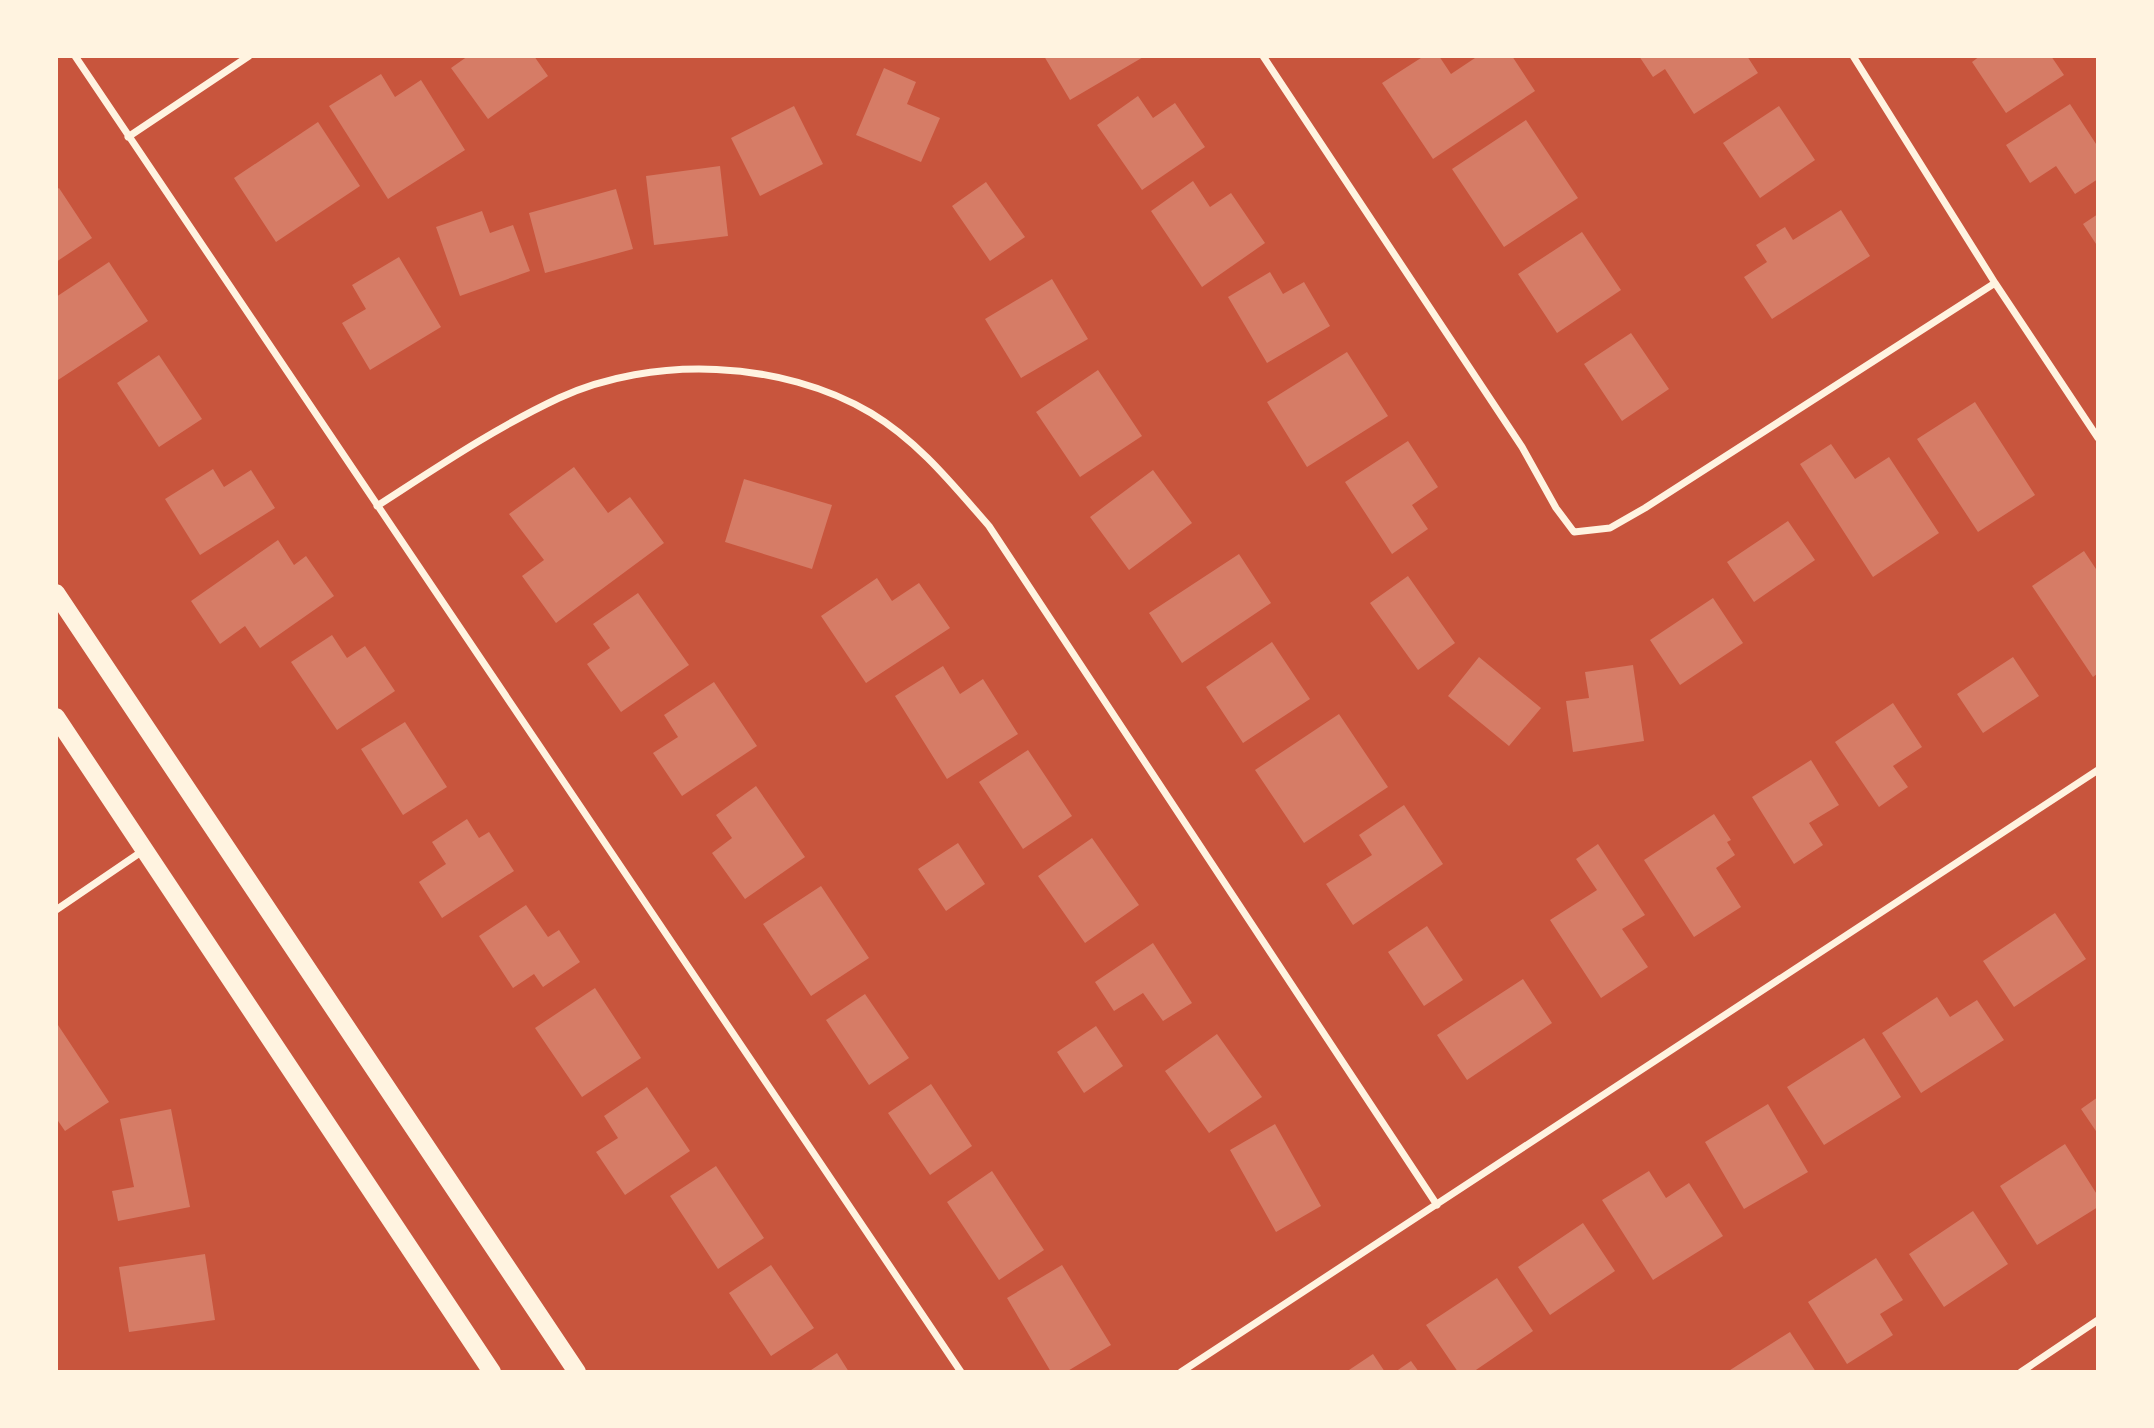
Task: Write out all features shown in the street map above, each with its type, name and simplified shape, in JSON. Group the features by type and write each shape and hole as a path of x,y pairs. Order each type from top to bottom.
{"main road":[{"path":"56,593 577,1372"},
{"path":"56,717 492,1372"}],"street":[{"path":"75,56 961,1372"},
{"path":"128,137 249,56"},
{"path":"1262,56 1522,447 1556,508 1574,532 1610,528 1622,522 1995,283"},
{"path":"1853,56 1995,283 2098,438"},
{"path":"377,506 454,456 561,397 592,386 659,371 741,370 790,381 835,396 871,413 911,442 942,472 989,526 1437,1205"},
{"path":"1181,1372 2098,770"},
{"path":"56,910 144,850"},
{"path":"2021,1372 2098,1320"}],"building":[{"path":"468,56 534,56 548,76 488,119 451,68"},
{"path":"1044,56 1145,56 1070,100"},
{"path":"1424,56 1439,56 1451,74 1478,56 1512,56 1535,91 1433,159 1382,83"},
{"path":"1639,56 1747,56 1758,73 1694,114 1665,69 1653,77"},
{"path":"1980,56 2051,56 2064,75 2006,113 1972,62"},
{"path":"884,68 916,82 907,104 940,118 921,162 856,135"},
{"path":"381,74 395,97 421,80 465,150 388,199 329,106"},
{"path":"1138,96 1153,118 1175,103 1205,147 1142,190 1097,125"},
{"path":"2070,104 2098,147 2098,179 2075,194 2056,166 2030,183 2006,145"},
{"path":"794,106 823,164 760,196 731,138"},
{"path":"1779,106 1815,160 1760,198 1723,143"},
{"path":"1526,120 1578,198 1504,247 1452,169"},
{"path":"318,122 360,186 276,242 234,178"},
{"path":"720,166 728,236 654,245 646,176"},
{"path":"1193,181 1210,207 1231,193 1265,243 1202,287 1151,211"},
{"path":"986,182 1025,237 990,261 952,206"},
{"path":"59,188 92,238 56,262 56,190"},
{"path":"616,189 633,249 545,273 529,213"},
{"path":"1841,210 1870,256 1772,319 1744,277 1767,262 1756,245 1785,227 1793,240"},
{"path":"482,211 490,233 513,225 530,271 460,296 436,227"},
{"path":"2098,214 2098,247 2083,224"},
{"path":"1582,232 1621,290 1557,333 1518,274"},
{"path":"399,257 441,327 370,370 342,323 366,309 352,285"},
{"path":"109,262 148,321 58,380 56,297"},
{"path":"1270,272 1283,294 1304,282 1330,326 1267,363 1228,297"},
{"path":"1052,279 1088,339 1021,378 985,319"},
{"path":"1631,333 1669,389 1622,421 1584,364"},
{"path":"1347,352 1388,416 1307,467 1267,402"},
{"path":"159,355 202,419 159,447 117,383"},
{"path":"1098,370 1142,436 1080,477 1036,412"},
{"path":"1975,402 2035,495 1978,532 1917,439"},
{"path":"1408,441 1438,487 1412,505 1428,529 1392,554 1345,482"},
{"path":"1831,444 1855,479 1889,457 1939,533 1873,577 1800,464"},
{"path":"574,467 608,513 630,497 664,543 556,623 522,576 544,560 509,514"},
{"path":"213,469 224,487 251,470 275,508 200,555 165,499"},
{"path":"1153,470 1192,523 1129,570 1090,517"},
{"path":"744,479 832,505 812,569 725,542"},
{"path":"1788,521 1815,560 1754,602 1727,562"},
{"path":"278,540 294,565 306,556 334,596 260,648 245,626 220,644 191,601"},
{"path":"2084,551 2098,572 2098,673 2093,677 2032,586"},
{"path":"1239,554 1271,603 1182,663 1149,613"},
{"path":"1408,576 1455,643 1418,670 1370,603"},
{"path":"877,578 892,601 919,583 950,628 866,683 821,616"},
{"path":"638,593 689,665 621,712 587,664 610,648 593,624"},
{"path":"1713,598 1743,643 1680,685 1650,640"},
{"path":"332,635 347,658 365,646 395,691 337,730 291,662"},
{"path":"1272,642 1310,699 1243,743 1206,687"},
{"path":"1479,657 1541,708 1509,746 1448,696"},
{"path":"2013,657 2039,696 1983,733 1957,694"},
{"path":"1633,665 1644,741 1573,752 1566,701 1589,698 1585,672"},
{"path":"943,666 960,694 983,679 1018,734 947,779 895,696"},
{"path":"714,682 757,746 682,796 653,753 678,737 664,715"},
{"path":"1893,703 1922,747 1893,766 1908,787 1879,807 1835,742"},
{"path":"1339,714 1388,787 1304,843 1255,770"},
{"path":"405,722 447,787 403,815 361,749"},
{"path":"1028,750 1072,816 1023,849 979,782"},
{"path":"1811,760 1839,805 1809,823 1823,845 1794,864 1752,797"},
{"path":"756,786 805,857 745,899 712,853 732,838 716,815"},
{"path":"1404,805 1443,864 1353,925 1326,884 1372,855 1359,835"},
{"path":"1714,814 1731,840 1727,842 1735,855 1716,868 1741,907 1694,937 1644,860"},
{"path":"467,819 479,838 489,832 514,871 442,918 419,882 446,864 432,842"},
{"path":"1092,838 1139,905 1085,943 1038,876"},
{"path":"958,843 985,884 946,911 918,869"},
{"path":"1598,844 1645,915 1622,929 1648,967 1601,998 1550,920 1597,890 1576,859"},
{"path":"821,886 869,958 811,996 763,924"},
{"path":"526,905 548,937 559,930 580,962 543,987 534,974 513,988 479,936"},
{"path":"2055,913 2086,959 2014,1007 1983,961"},
{"path":"1427,926 1463,980 1424,1006 1388,952"},
{"path":"1153,943 1192,1003 1163,1021 1143,993 1114,1011 1095,982"},
{"path":"1523,979 1552,1023 1467,1080 1437,1035"},
{"path":"595,988 641,1058 582,1097 535,1028"},
{"path":"865,994 909,1058 869,1085 826,1020"},
{"path":"1937,997 1950,1017 1977,1000 2004,1040 1921,1093 1882,1033"},
{"path":"56,1022 109,1102 65,1131 56,1118"},
{"path":"1096,1026 1123,1066 1084,1093 1057,1052"},
{"path":"1217,1034 1262,1097 1209,1133 1165,1071"},
{"path":"1864,1038 1901,1097 1824,1145 1787,1087"},
{"path":"931,1084 972,1146 930,1175 888,1113"},
{"path":"647,1087 690,1151 625,1195 596,1152 618,1138 604,1116"},
{"path":"2098,1097 2098,1134 2081,1109"},
{"path":"1768,1104 1808,1172 1744,1209 1705,1142"},
{"path":"171,1109 190,1207 118,1221 112,1191 134,1187 120,1119"},
{"path":"1275,1124 1321,1206 1276,1232 1230,1150"},
{"path":"2065,1144 2098,1196 2098,1207 2037,1245 2000,1186"},
{"path":"716,1166 764,1238 718,1269 670,1196"},
{"path":"992,1171 1044,1250 999,1280 947,1202"},
{"path":"1649,1171 1666,1198 1689,1183 1723,1236 1653,1280 1602,1200"},
{"path":"1973,1211 2008,1264 1944,1307 1909,1254"},
{"path":"1583,1223 1615,1271 1550,1315 1518,1267"},
{"path":"205,1254 215,1320 129,1332 119,1267"},
{"path":"1876,1258 1903,1300 1880,1314 1893,1335 1847,1364 1808,1302"},
{"path":"771,1265 814,1328 771,1356 729,1293"},
{"path":"1062,1265 1111,1345 1066,1372 1051,1372 1007,1298"},
{"path":"1497,1278 1533,1331 1473,1372 1458,1372 1426,1325"},
{"path":"1790,1332 1816,1372 1727,1372"},
{"path":"837,1353 849,1372 808,1372"},
{"path":"1373,1354 1385,1372 1346,1372"},
{"path":"1411,1361 1419,1372 1395,1372"}]}
